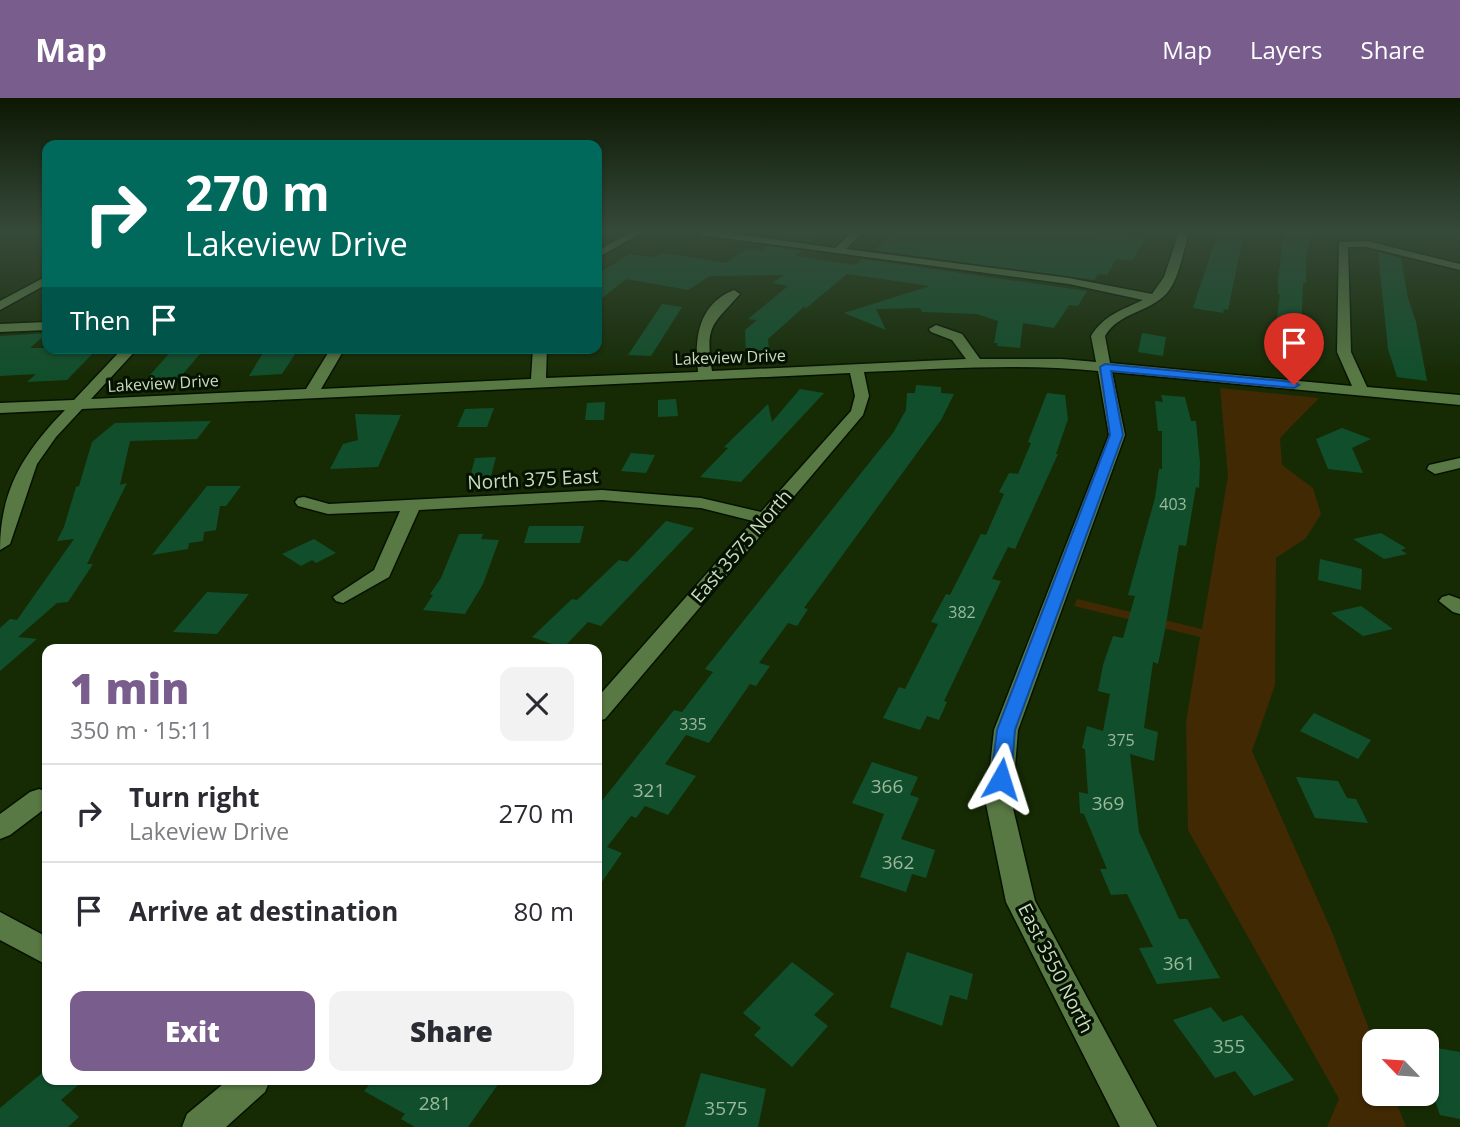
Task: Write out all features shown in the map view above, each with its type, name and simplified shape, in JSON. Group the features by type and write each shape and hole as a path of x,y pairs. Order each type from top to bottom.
{"street":[{"path":"1061,280 1153,298 1164,289 1167,280"},
{"path":"1343,280 1345,352 1362,391"},
{"path":"0,306 42,282"},
{"path":"706,376 701,338 710,314 734,294"},
{"name":"East 3550 North","path":"1139,1127 1021,902 999,804 1006,730 1116,435 1099,345 1101,328 1116,315 1153,298"},
{"path":"0,328 42,326"},
{"path":"936,329 957,337 976,363"},
{"path":"0,544 4,523 29,464 50,434 125,354"},
{"path":"311,394 334,354"},
{"path":"538,384 540,354"},
{"name":"Lakeview Drive","path":"0,408 976,363 1062,363 1460,400"},
{"name":"East 3575 North","path":"602,707 858,412 862,396 856,370"},
{"path":"1435,469 1460,463"},
{"name":"North 375 East","path":"304,502 328,509 411,507 601,495 701,503 764,518"},
{"path":"343,597 382,573 411,507"},
{"path":"0,828 39,799"},
{"path":"0,925 42,949"},
{"path":"200,1127 247,1085"}],"shaded area":[{"path":"1220,388 1319,398 1280,438 1282,465 1313,488 1321,514 1306,538 1276,558 1275,685 1252,751 1332,932 1369,1029 1362,1029 1362,1106 1398,1106 1406,1127 1327,1127 1339,1099 1188,830 1186,722 1200,637 1074,606 1077,599 1202,629 1228,476"}],"building":[{"path":"602,280 625,280 602,298"},
{"path":"632,280 704,280 688,290"},
{"path":"776,280 840,280 768,339 769,349 761,356 746,356 745,330 757,320 748,319 788,286 772,283"},
{"path":"889,280 1010,280 1087,291 1078,306 1069,305 1054,328 1023,323 1020,348 997,346 998,343 994,343 998,321 977,314 922,312 920,308 876,309 886,330 844,313 930,286"},
{"path":"1202,280 1234,280 1228,310 1224,309 1223,313 1193,308"},
{"path":"1278,280 1306,280 1306,283 1303,283 1300,361 1295,360 1298,370 1274,367"},
{"path":"1381,280 1405,280 1427,381 1397,377 1388,349"},
{"path":"662,304 682,307 651,356 628,355"},
{"path":"42,333 42,337 30,348 42,348 42,354 92,354 67,380 27,382 36,374 0,376 0,336"},
{"path":"1142,333 1166,337 1163,356 1138,352"},
{"path":"169,354 200,354 177,381 143,383"},
{"path":"262,354 295,354 282,374 249,376"},
{"path":"916,385 941,387 941,393 954,394 941,420 804,608 808,609 797,626 788,623 759,663 770,666 756,686 750,684 709,743 686,735 665,764 696,776 668,815 645,806 636,818 631,816 607,847 622,853 602,882 602,801 674,710 682,712 713,672 705,669 893,433 906,410 907,393 915,393"},
{"path":"800,389 824,393 741,482 700,477 728,448 724,447 768,404 772,422"},
{"path":"1047,393 1065,395 1068,419 1058,454 1015,549 1008,547 992,579 1001,581 944,701 947,702 939,720 927,716 920,730 883,718 899,687 905,689 938,624 931,622 946,594 950,595 981,534 986,535 1004,494 999,492 1009,473 1018,474"},
{"path":"1161,395 1185,397 1191,421 1196,421 1200,463 1199,488 1196,487 1186,546 1179,545 1158,664 1153,662 1144,728 1158,732 1154,761 1130,754 1139,832 1179,919 1187,919 1220,978 1157,984 1139,948 1153,947 1127,894 1111,895 1100,869 1107,869 1084,814 1080,813 1079,792 1088,794 1085,749 1082,748 1087,726 1103,731 1110,694 1098,691 1103,665 1113,636 1123,638 1135,596 1128,595 1155,498 1159,469 1162,469 1162,431 1158,431 1155,401 1163,402"},
{"path":"676,399 678,416 658,417 658,400"},
{"path":"605,402 604,420 585,420 587,403"},
{"path":"494,408 487,427 457,427 465,409"},
{"path":"355,414 401,415 378,467 330,469 343,444 358,440"},
{"path":"211,421 197,439 130,441 120,485 127,483 87,564 93,564 68,602 57,603 18,637 37,639 0,671 0,628 10,619 17,620 74,539 57,541 76,487 79,486 92,442 115,423"},
{"path":"1342,428 1371,439 1352,448 1363,473 1328,469 1316,439"},
{"path":"631,453 655,455 646,473 621,471"},
{"path":"496,457 491,476 470,477 475,458"},
{"path":"207,486 241,486 226,506 220,506 216,530 204,532 203,541 189,543 188,549 152,555"},
{"path":"666,521 694,528 601,626 588,622 567,644 552,644 532,637 572,599 577,600 619,560 627,562"},
{"path":"529,526 584,526 580,543 524,543"},
{"path":"1381,533 1406,548 1401,550 1407,554 1384,559 1353,539"},
{"path":"459,534 483,534 481,539 499,540 483,584 465,614 423,610 433,595 430,594 441,578"},
{"path":"314,539 336,553 316,563 312,560 301,566 282,554"},
{"path":"1320,559 1362,569 1361,590 1318,580"},
{"path":"207,592 249,594 217,634 173,632"},
{"path":"1361,606 1393,629 1363,636 1331,613"},
{"path":"1314,713 1371,740 1358,759 1300,731"},
{"path":"872,762 918,777 910,795 919,798 901,839 935,850 926,878 912,874 906,892 860,877 884,814 852,803"},
{"path":"1296,777 1338,781 1347,798 1356,799 1368,823 1315,818"},
{"path":"907,952 973,974 967,1000 950,995 942,1026 890,1007"},
{"path":"792,962 834,994 814,1015 828,1026 792,1067 754,1035 761,1028 743,1013"},
{"path":"1211,1007 1223,1022 1242,1015 1294,1080 1254,1096 1235,1071 1215,1078 1173,1020"},
{"path":"1439,1048 1460,1052 1460,1119 1440,1115 1437,1106 1439,1106"},
{"path":"42,1073 42,1085 78,1085 61,1100 79,1117 68,1127 0,1127 0,1108"},
{"path":"701,1073 766,1089 758,1127 685,1127"},
{"path":"369,1085 497,1085 468,1127 415,1127 401,1119 405,1114 364,1091"}],"route":[{"path":"1001,779 1006,730 1116,435 1105,367 1294,385"}]}
